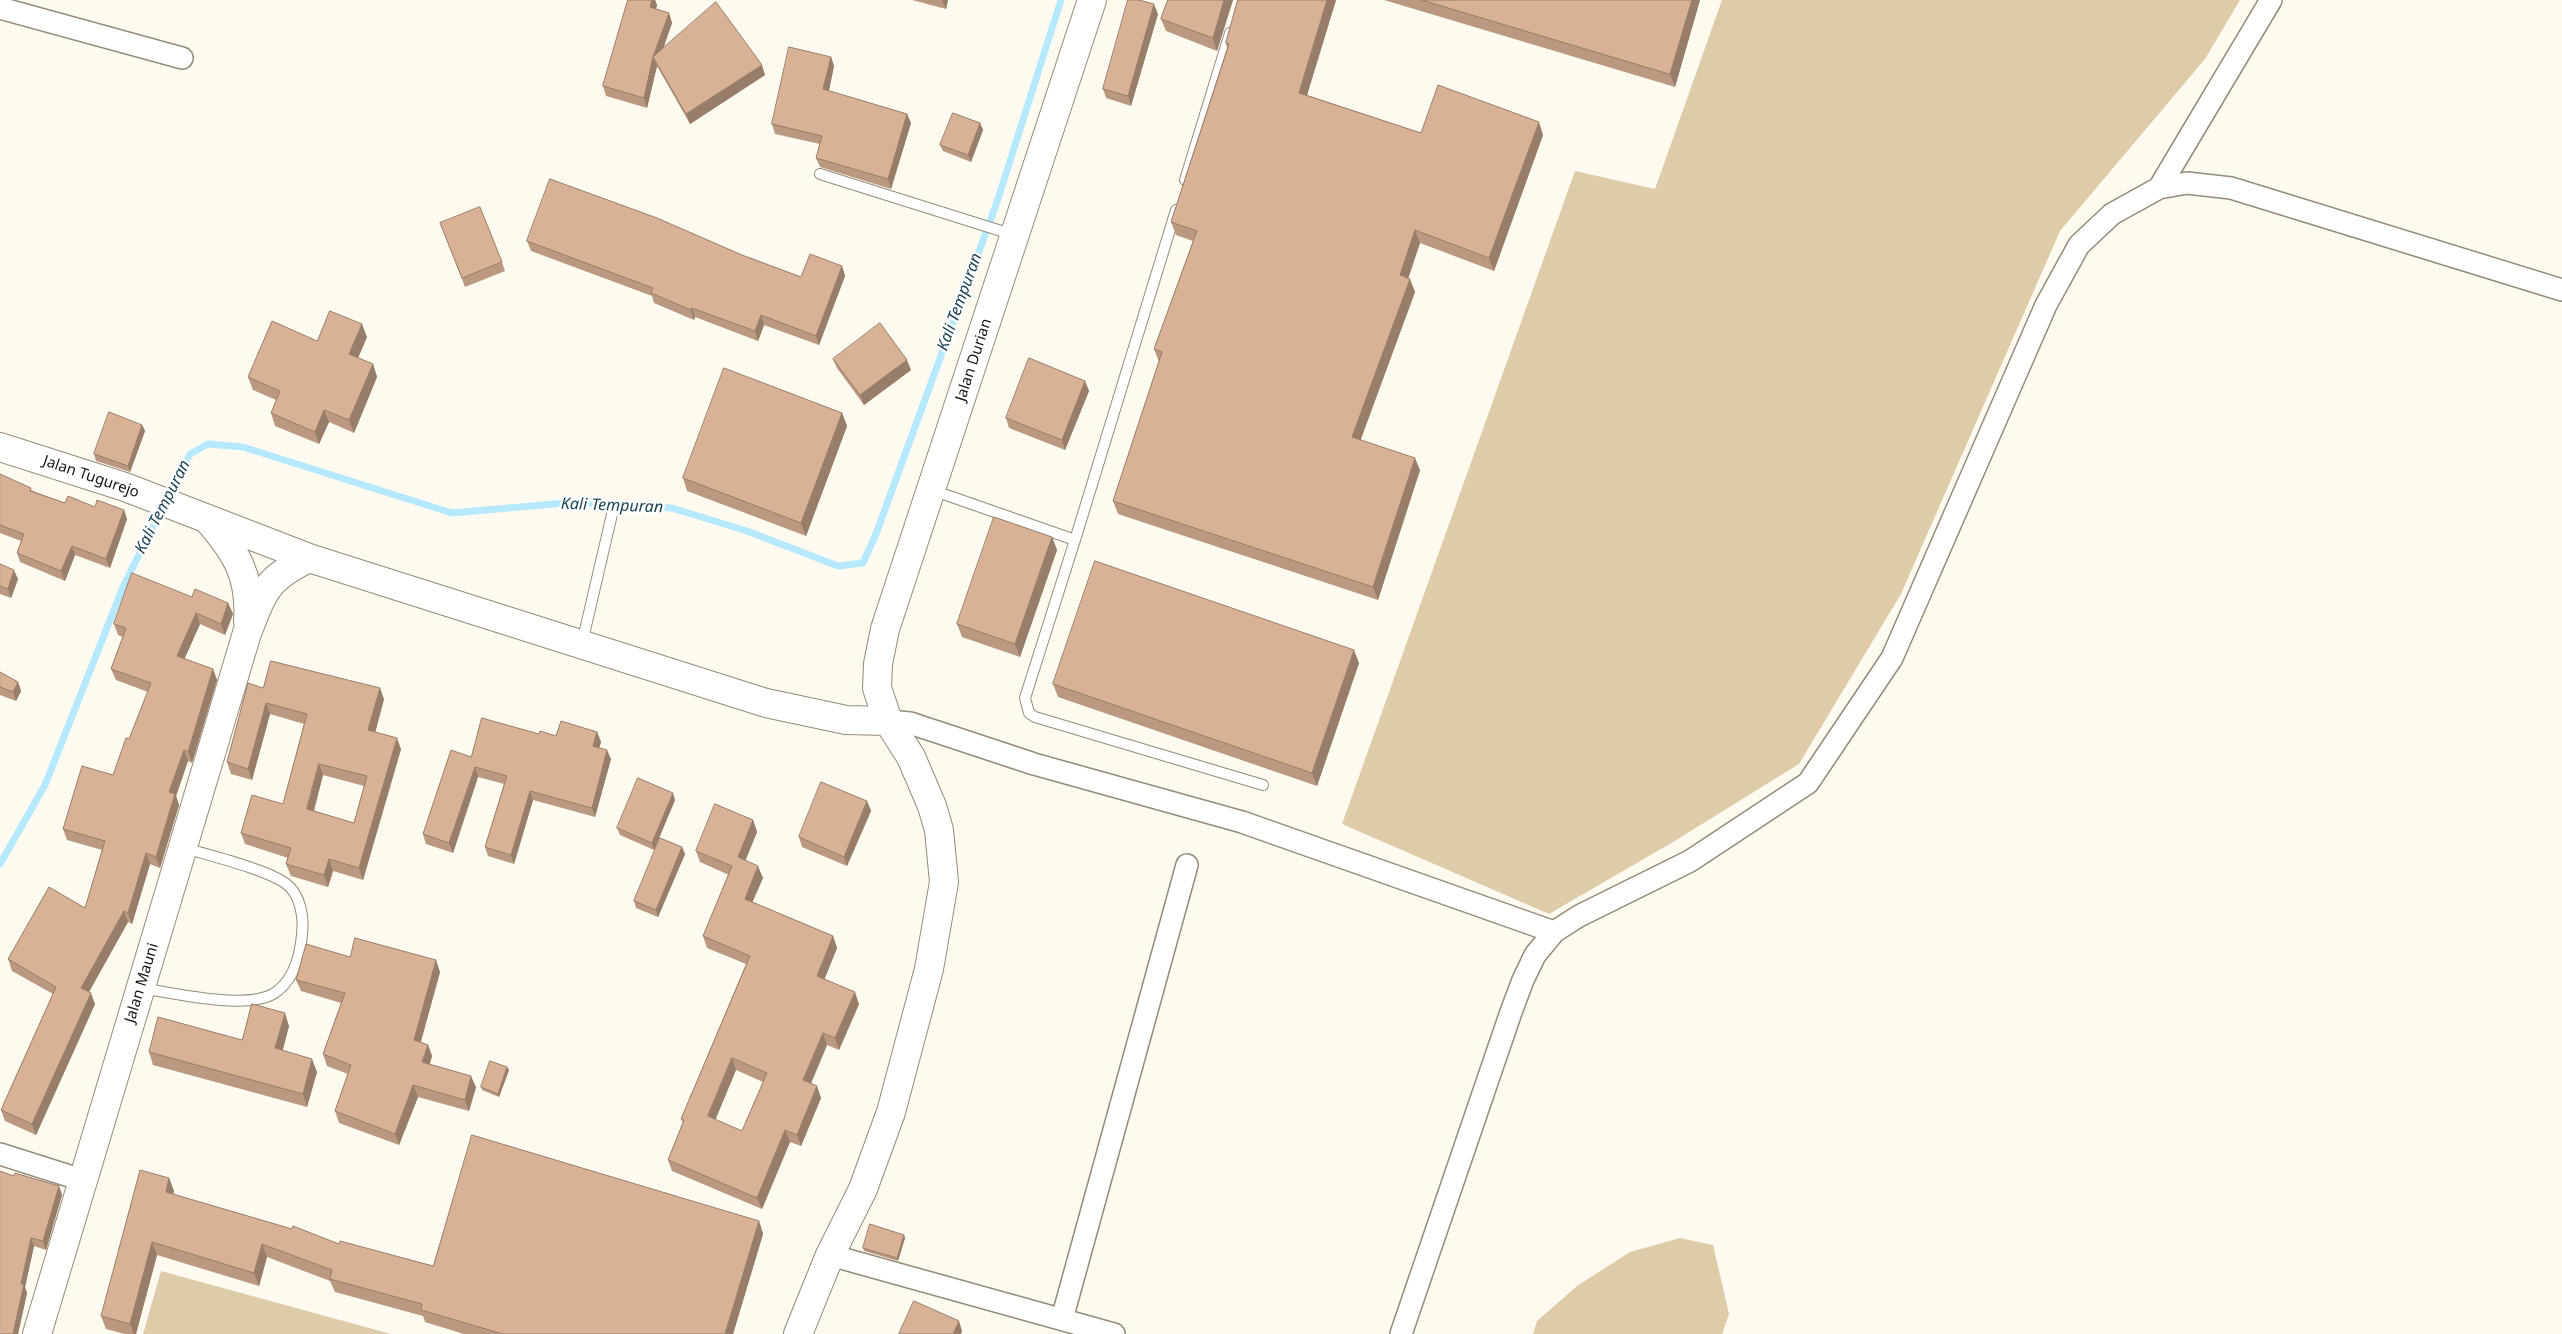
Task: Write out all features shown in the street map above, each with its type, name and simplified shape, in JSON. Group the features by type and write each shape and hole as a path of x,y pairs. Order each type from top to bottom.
{"main road":[{"name":"Jalan Durian","path":"798,1334 830,1255 862,1189 891,1112 929,969 944,882 939,830 932,806 911,757 888,721 877,688 878,664 886,629 1092,0"},
{"name":"Jalan Tugurejo","path":"0,447 125,487 309,558 766,703 846,720 888,721"},
{"name":"Jalan Mauni","path":"208,520 228,543 245,578 249,599 247,633"},
{"name":"Jalan Mauni","path":"37,1334 247,633 261,597 270,582 283,571 309,558"}],"street":[{"path":"2159,188 2271,0"},
{"path":"0,8 182,58"},
{"path":"1401,1334 1522,980 1535,956 1554,932 1579,916 1690,861 1808,783 1892,658 2046,305 2078,246 2112,214 2159,188 2187,183 2231,188 2562,290"},
{"path":"888,721 910,722 1034,764 1242,822 1554,932"},
{"path":"1062,1319 1186,865"},
{"path":"0,1154 82,1180"},
{"path":"830,1255 1114,1334"}],"lane":[{"path":"1234,20 1025,698 1029,713 1035,718 1263,785"},
{"path":"820,174 1016,236"},
{"path":"931,490 1075,540"},
{"path":"582,645 613,510"},
{"path":"140,988 218,999 255,1000 273,994 290,977 300,956 304,921 298,900 287,884 270,875 183,847"}],"shaded area":[{"path":"1722,0 2240,0 2205,59 2060,231 1901,594 1799,764 1673,842 1549,914 1342,824 1575,171 1655,189"},
{"path":"1680,1238 1713,1245 1729,1314 1722,1334 1533,1334 1537,1321 1577,1286 1630,1252"},
{"path":"161,1271 391,1334 143,1334"}],"building":[{"path":"628,0 652,0 650,7 669,13 653,57 644,98 603,86"},
{"path":"1128,0 1139,0 1154,4 1128,96 1103,89"},
{"path":"1168,0 1224,0 1213,38 1161,19"},
{"path":"1238,0 1327,0 1299,93 1421,133 1438,85 1539,122 1489,258 1415,230 1400,275 1410,279 1352,437 1415,458 1373,587 1113,501 1162,352 1154,349 1197,231 1171,222 1229,44 1226,43"},
{"path":"1422,0 1692,0 1670,74"},
{"path":"716,2 762,65 686,114 653,57"},
{"path":"789,47 831,57 823,89 907,114 888,179 816,158 822,136 772,124"},
{"path":"953,113 980,123 968,155 940,145"},
{"path":"550,179 657,218 742,255 801,277 810,254 842,266 816,336 761,315 755,331 692,308 691,310 651,293 653,288 527,241"},
{"path":"480,207 502,262 462,278 440,223"},
{"path":"330,311 362,324 349,354 373,364 349,420 324,410 315,432 271,413 280,391 248,377 272,321 317,341"},
{"path":"880,323 907,360 860,395 833,359"},
{"path":"1029,358 1085,381 1062,440 1006,418"},
{"path":"724,368 842,413 801,523 683,478"},
{"path":"109,412 142,425 128,466 94,454"},
{"path":"0,474 31,488 30,491 65,503 68,496 95,507 97,500 124,510 106,559 72,546 61,571 17,553 24,534 0,525"},
{"path":"994,517 1052,537 1015,644 957,624"},
{"path":"1095,561 1354,650 1312,773 1053,684"},
{"path":"0,564 14,570 8,589 0,586"},
{"path":"132,573 192,597 195,589 228,603 221,624 196,613 177,656 213,669 188,752 184,750 169,792 175,794 156,857 146,853 128,913 124,911 81,988 91,993 32,1124 1,1110 56,987 8,959 49,887 85,908 105,841 63,829 82,766 113,775 126,738 129,739 151,683 111,669 126,628 114,624"},
{"path":"271,661 380,688 368,730 397,738 359,868 329,859 324,875 286,864 291,848 241,833 252,795 283,804 307,714 266,703 248,769 227,762 248,683 263,688","holes":["319,764 367,776 354,823 307,809"]},
{"path":"0,672 18,682 13,692 0,687"},
{"path":"482,718 539,734 540,731 556,736 561,721 597,732 593,746 607,750 592,808 530,791 511,855 485,847 507,776 475,767 449,843 423,834 451,750 471,757"},
{"path":"638,778 673,793 652,843 617,828"},
{"path":"821,782 867,801 844,857 799,837"},
{"path":"715,804 753,820 738,857 758,866 745,899 833,936 817,976 855,992 835,1038 823,1033 803,1080 817,1086 797,1135 785,1130 757,1198 668,1160 684,1120 681,1119 750,956 703,936 732,866 696,851","holes":["732,1058 767,1073 742,1131 708,1116"]},
{"path":"660,838 682,847 656,910 634,901"},
{"path":"355,938 436,960 414,1040 428,1045 422,1062 471,1076 465,1100 413,1085 395,1134 335,1111 351,1065 323,1054 345,993 296,980 306,944 350,957"},
{"path":"252,1004 285,1013 275,1048 312,1059 303,1094 149,1052 158,1017 242,1040"},
{"path":"490,1061 507,1067 498,1094 481,1087"},
{"path":"472,1135 759,1221 725,1334 503,1334 421,1310 422,1304 330,1279 332,1270 262,1244 254,1273 152,1242 130,1324 101,1316 140,1170 169,1178 166,1192 292,1229 293,1226 339,1244 340,1241 433,1266"},
{"path":"0,1171 14,1176 15,1173 59,1186 43,1241 31,1238 21,1284 24,1284 13,1334 0,1334"},
{"path":"870,1224 904,1235 897,1258 863,1248"},
{"path":"914,1301 959,1321 953,1334 899,1334"}],"waterway":[{"name":"Kali Tempuran","path":"168,497 190,454 208,444 243,447 452,513 577,502 672,508 747,531 838,566 863,563 876,534 997,202 1061,0"},
{"name":"Kali Tempuran","path":"0,864 45,785 123,587 163,506"}]}
